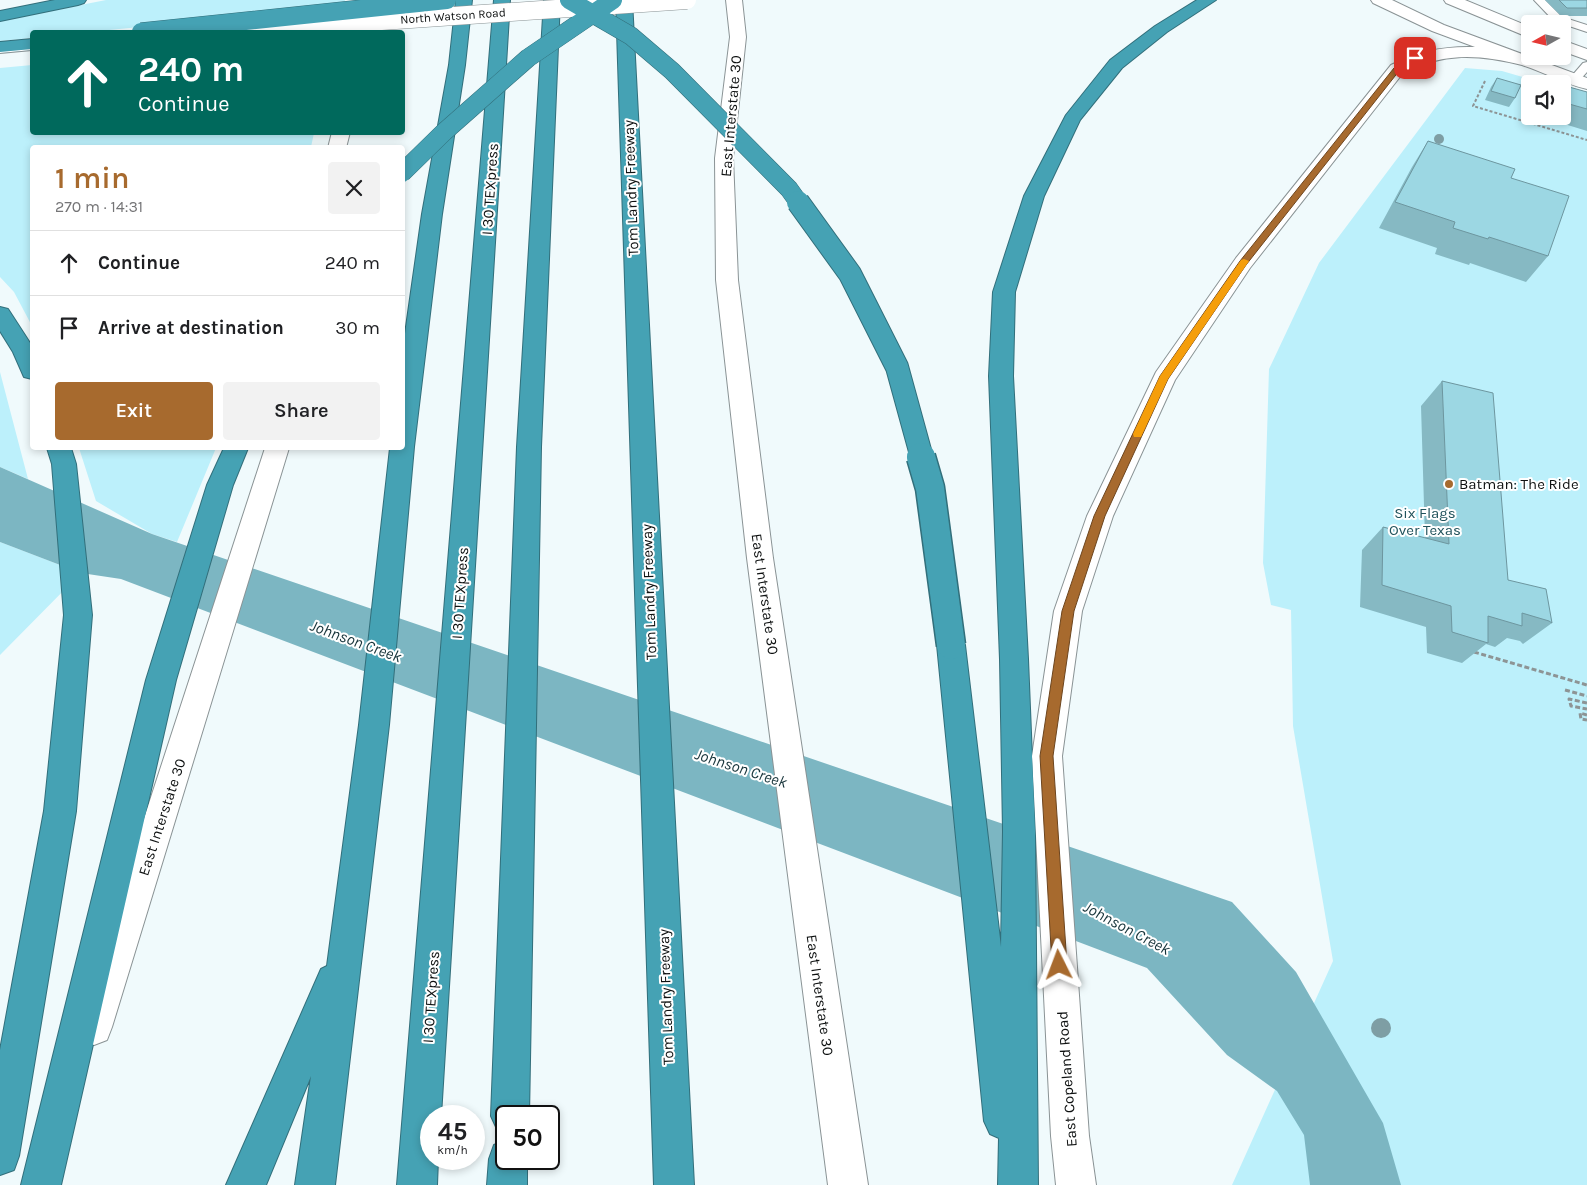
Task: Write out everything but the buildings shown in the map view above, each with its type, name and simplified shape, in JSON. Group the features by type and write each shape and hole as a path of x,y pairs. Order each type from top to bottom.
{"highway":[{"path":"0,16 78,0"},
{"path":"160,30 447,0"},
{"path":"405,424 432,214 457,65 464,0"},
{"name":"I 30 TEXpress","path":"417,1185 502,0"},
{"path":"510,1105 529,447 552,0"},
{"path":"569,0 631,36 672,71 789,189 850,274 897,367 930,488 933,507 952,645 1010,1185"},
{"path":"405,170 444,132 528,58 613,0"},
{"name":"Tom Landry Freeway","path":"624,0 674,1185"},
{"path":"1018,1185 1019,831 1014,659 1001,376 1004,292 1034,196 1072,119 1116,64 1162,29 1208,0"},
{"path":"0,314 24,351 30,366"},
{"path":"0,1156 60,810 78,615 64,464 60,450"},
{"path":"41,1185 161,680 220,485 235,450"},
{"path":"315,1185 361,834 394,554 402,450"},
{"path":"246,1185 346,950"},
{"path":"507,1185 508,1170"}],"main road":[{"path":"367,30 375,0"},
{"name":"North Watson Road","path":"249,30 687,0"},
{"name":"East Interstate 30","path":"734,0 738,37 724,158 727,280 760,558 845,1172"},
{"path":"1379,0 1438,28 1521,59"},
{"path":"1452,0 1521,29"},
{"path":"0,48 30,45"},
{"path":"1571,49 1587,55"},
{"name":"East Copeland Road","path":"1076,1185 1070,1136 1046,756 1068,611 1100,516 1164,378 1243,263 1397,69 1415,58 1448,51 1521,60"},
{"path":"1536,65 1581,82"},
{"name":"East Interstate 30","path":"41,1185 164,810 276,450"}],"lane":[{"path":"1539,0 1558,19 1587,29"},
{"path":"1581,82 1587,65"}],"path":[{"path":"1486,79 1473,106 1587,140"},
{"path":"1474,652 1587,685"},
{"path":"1565,690 1587,696"},
{"path":"1587,704 1569,699 1571,706 1587,710"},
{"path":"1587,715 1580,713 1581,719 1587,720"}],"green space":[{"path":"106,0 345,0 343,7 109,30 30,30 30,38 0,41 0,21"},
{"path":"30,65 30,135 314,135 311,145 30,145 30,322 14,292 0,277 0,68"},
{"name":"Six Flags Over Texas","path":"1465,68 1502,71 1521,77 1521,125 1571,125 1571,109 1587,96 1587,1185 1232,1185 1333,961 1293,726 1291,610 1271,605 1263,563 1269,369 1319,263"},
{"path":"0,372 28,479 0,467"},
{"path":"80,450 215,450 177,542 152,534 96,501"},
{"path":"0,542 81,573 0,655"}],"water":[{"name":"Johnson Creek","path":"0,467 152,534 1232,902 1296,972 1383,1123 1401,1185 1310,1185 1304,1135 1277,1091 1227,1055 1147,968 121,579 81,573 0,542"}],"slow traffic":[{"path":"1138,434 1164,378 1244,261"}],"place":[{"name":"Batman: The Ride","path":"1449,484"}],"route":[{"path":"1059,965 1046,756 1068,611 1100,516 1164,378 1183,349 1243,263 1369,102 1397,69 1415,58"}]}
